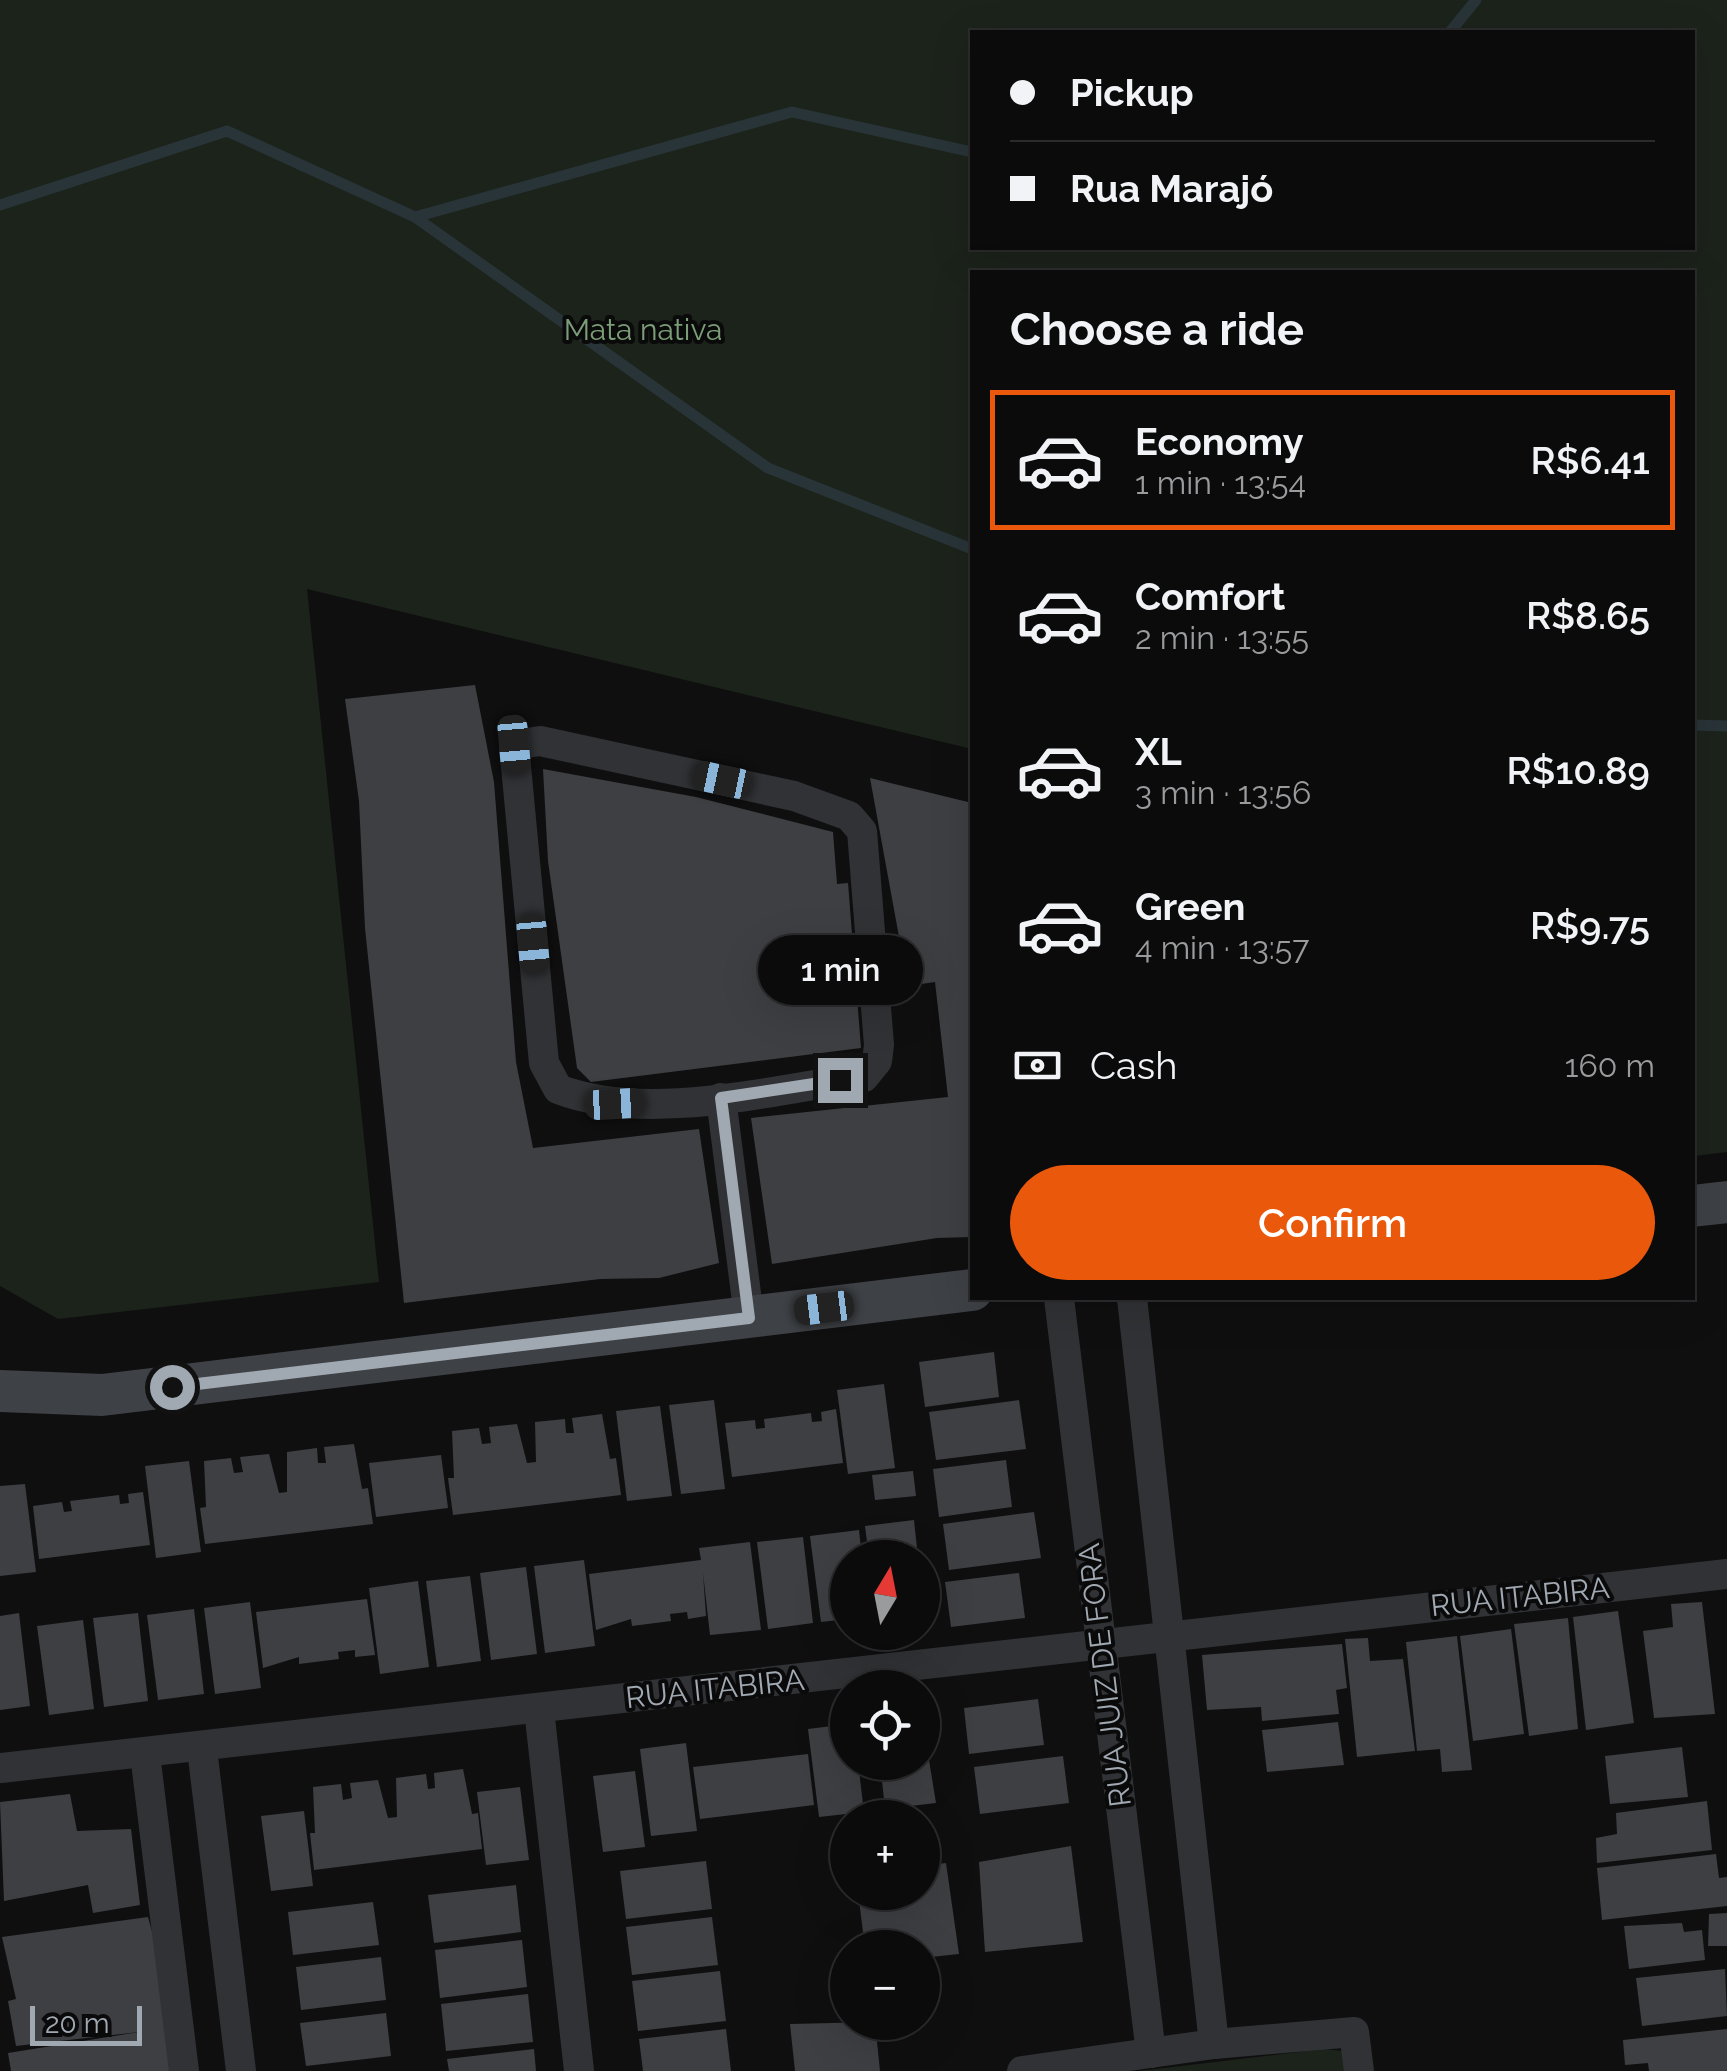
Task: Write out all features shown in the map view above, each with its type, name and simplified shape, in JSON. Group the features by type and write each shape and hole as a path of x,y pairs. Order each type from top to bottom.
{"street":[{"path":"540,740 794,796 849,816 862,832 877,1061 864,1076 721,1098 615,1104 558,1088 544,1063 514,745 540,740"},
{"path":"721,1098 749,1318"},
{"path":"1695,1206 1727,1202"},
{"path":"0,1391 102,1395 970,1290"},
{"name":"RUA JUIZ DE FORA","path":"1059,1300 1151,2053"},
{"path":"1132,1300 1214,2044"},
{"name":"RUA ITABIRA","path":"2,1768 1727,1574"},
{"path":"538,1708 578,2071"},
{"path":"202,1748 241,2071"},
{"path":"145,1754 184,2071"},
{"path":"1022,2071 1214,2044 1354,2032 1359,2071"}],"green space":[{"name":"Mata nativa","path":"0,0 1727,0 1727,1152 1695,1156 1695,270 970,270 970,749 307,589 379,1282 58,1319 0,1286"},
{"path":"1324,2049 1343,2051 1354,2071 1139,2071"}],"building":[{"path":"475,685 494,782 516,1062 533,1148 699,1129 719,1263 659,1278 600,1279 404,1303 365,928 359,801 345,699"},
{"path":"543,769 696,797 833,832 837,884 848,883 861,1048 591,1082 577,1068 548,861"},
{"path":"870,778 970,803 970,1237 937,1238 772,1264 751,1118 948,1097 935,982 908,986"},
{"path":"994,1352 999,1397 925,1407 919,1362"},
{"path":"884,1384 895,1468 848,1474 837,1390"},
{"path":"714,1400 725,1489 681,1494 669,1405"},
{"path":"1019,1400 1026,1449 936,1460 929,1412"},
{"path":"660,1406 672,1496 627,1501 616,1411"},
{"path":"836,1409 843,1463 732,1477 725,1423 755,1420 756,1429 765,1428 764,1419 811,1413 812,1422 822,1421 821,1412"},
{"path":"602,1414 610,1459 616,1458 621,1495 453,1515 448,1478 454,1478 452,1431 479,1428 482,1444 491,1443 489,1427 517,1424 527,1463 536,1462 535,1422 565,1419 566,1433 574,1433 572,1418"},
{"path":"354,1444 362,1489 368,1488 373,1524 205,1544 200,1508 206,1507 204,1461 231,1458 234,1473 243,1472 240,1457 269,1454 279,1493 287,1492 287,1452 317,1448 318,1463 326,1463 324,1447"},
{"path":"441,1455 448,1508 376,1517 369,1463"},
{"path":"1006,1460 1012,1507 939,1517 933,1469"},
{"path":"189,1461 201,1552 156,1558 145,1466"},
{"path":"913,1471 916,1496 875,1500 872,1475"},
{"path":"25,1484 36,1572 0,1576 0,1486"},
{"path":"143,1492 150,1545 39,1559 33,1506 62,1502 64,1512 72,1511 70,1501 119,1495 120,1504 129,1503 128,1494"},
{"path":"1034,1512 1041,1558 949,1570 943,1524"},
{"path":"914,1520 916,1540 867,1540 865,1526"},
{"path":"859,1530 860,1540 830,1540 830,1621 821,1622 810,1536"},
{"path":"803,1537 813,1623 768,1629 757,1542"},
{"path":"750,1542 761,1630 710,1635 703,1573 706,1616 688,1619 687,1612 670,1614 671,1621 632,1626 631,1619 596,1630 589,1574 701,1560 699,1548"},
{"path":"584,1560 595,1646 545,1653 534,1566"},
{"path":"526,1567 537,1654 491,1660 480,1573"},
{"path":"1019,1573 1025,1618 951,1627 945,1582"},
{"path":"470,1576 481,1661 437,1667 426,1581"},
{"path":"418,1581 429,1667 380,1674 369,1588"},
{"path":"367,1599 375,1655 355,1657 355,1650 338,1652 339,1659 299,1664 299,1657 263,1668 256,1612"},
{"path":"250,1602 261,1688 215,1694 204,1608"},
{"path":"1702,1602 1715,1714 1654,1718 1643,1631 1673,1627 1671,1604"},
{"path":"194,1609 204,1694 158,1700 147,1615"},
{"path":"1618,1611 1634,1723 1586,1730 1573,1617"},
{"path":"19,1613 30,1706 0,1710 0,1616"},
{"path":"138,1613 148,1701 104,1707 93,1618"},
{"path":"1568,1618 1578,1729 1529,1736 1514,1624"},
{"path":"83,1620 94,1709 49,1715 37,1626"},
{"path":"1511,1629 1524,1734 1473,1741 1460,1636"},
{"path":"1457,1636 1472,1770 1442,1772 1440,1749 1417,1751 1406,1642"},
{"path":"1368,1638 1370,1661 1403,1659 1415,1751 1357,1757 1345,1639"},
{"path":"1342,1644 1347,1688 1336,1690 1339,1714 1262,1721 1261,1707 1207,1710 1202,1655"},
{"path":"1038,1699 1044,1745 969,1754 964,1708"},
{"path":"1338,1722 1344,1765 1267,1772 1262,1730"},
{"path":"830,1726 830,1780 860,1780 863,1800 830,1800 830,1816 819,1817 808,1729"},
{"path":"686,1743 697,1831 651,1836 640,1749"},
{"path":"1682,1747 1688,1797 1610,1804 1605,1756"},
{"path":"808,1754 814,1805 700,1819 693,1767"},
{"path":"1063,1756 1069,1803 980,1814 974,1767"},
{"path":"463,1769 472,1814 478,1813 482,1849 314,1870 310,1833 315,1833 313,1787 341,1784 343,1800 352,1798 350,1783 378,1780 388,1818 397,1817 396,1778 426,1774 428,1789 435,1788 434,1773"},
{"path":"635,1771 645,1847 603,1852 593,1776"},
{"path":"882,1780 932,1780 936,1800 884,1800"},
{"path":"520,1787 529,1860 486,1865 477,1792"},
{"path":"70,1794 77,1831 131,1829 140,1905 93,1913 88,1885 4,1901 0,1802"},
{"path":"1707,1801 1712,1850 1597,1863 1596,1838 1617,1834 1616,1813"},
{"path":"304,1811 313,1886 271,1891 261,1816"},
{"path":"1071,1846 1083,1942 985,1952 979,1862"},
{"path":"1716,1854 1719,1878 1727,1877 1727,1906 1602,1920 1597,1868"},
{"path":"706,1861 712,1909 626,1919 620,1871"},
{"path":"946,1863 959,1954 940,1956 940,1930 863,1930 860,1910 940,1910 940,1864"},
{"path":"516,1885 521,1932 434,1943 428,1895"},
{"path":"373,1902 379,1945 293,1955 288,1912"},
{"path":"1727,1913 1727,1946 1708,1946 1709,1914"},
{"path":"148,1917 162,1969 175,2071 11,2071 8,2053 139,2032 16,2046 8,2001 16,1999 2,1937"},
{"path":"712,1917 718,1965 632,1975 626,1927"},
{"path":"1682,1923 1684,1932 1702,1930 1705,1960 1629,1969 1624,1926"},
{"path":"522,1940 527,1987 440,1998 435,1950"},
{"path":"381,1957 386,2000 301,2010 296,1967"},
{"path":"1725,1969 1727,2016 1642,2026 1636,1978"},
{"path":"720,1971 726,2021 638,2031 632,1981"},
{"path":"528,1994 533,2042 446,2051 441,2004"},
{"path":"386,2013 391,2056 306,2066 300,2023"},
{"path":"830,2023 830,2040 877,2040 880,2071 795,2071 790,2024"},
{"path":"726,2029 731,2071 643,2071 639,2039"},
{"path":"1727,2029 1727,2071 1649,2071 1648,2063 1625,2065 1623,2040"},
{"path":"534,2049 536,2071 449,2071 447,2059"}],"waterway":[{"path":"1452,30 1476,0"},
{"path":"415,217 792,112 970,152"},
{"path":"0,205 227,131 415,217 768,468 970,548"},
{"path":"1695,725 1727,726"}],"route":[{"path":"172,1387 749,1318 721,1098 840,1080"}]}
